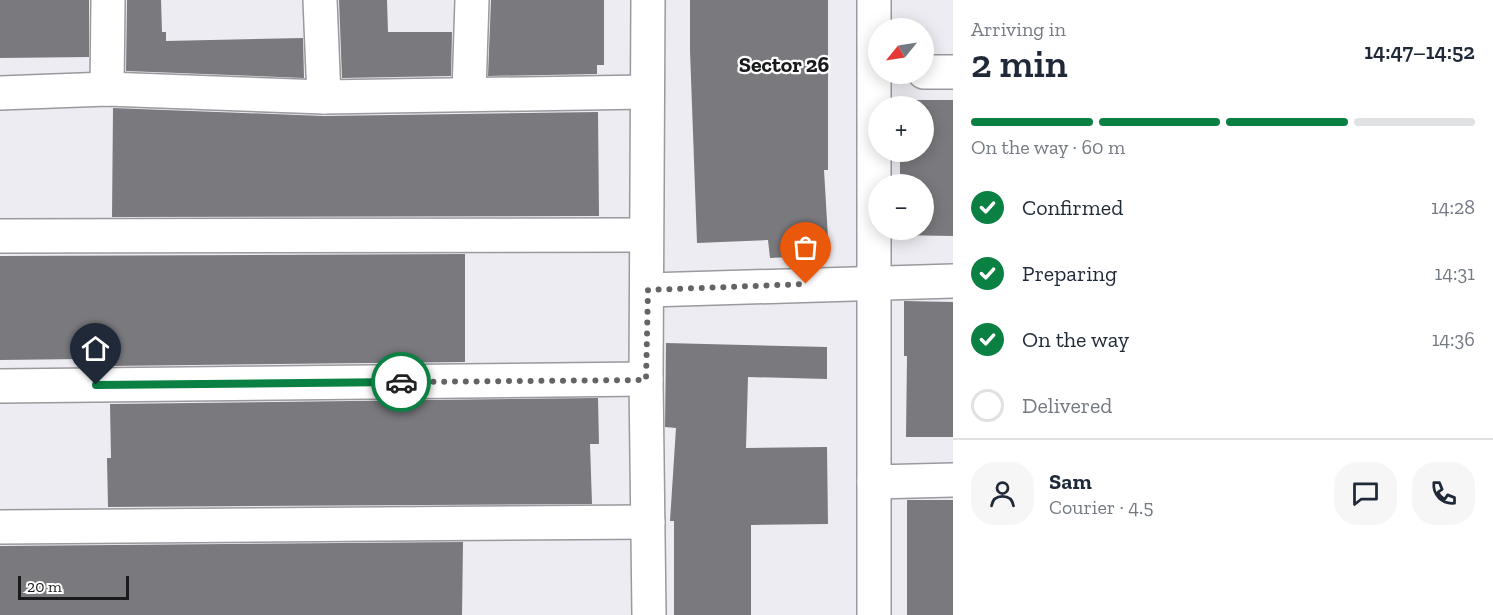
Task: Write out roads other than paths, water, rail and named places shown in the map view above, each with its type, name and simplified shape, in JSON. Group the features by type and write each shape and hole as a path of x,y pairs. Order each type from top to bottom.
{"street":[{"path":"107,89 108,0"},
{"path":"320,0 324,97"},
{"path":"469,92 472,0"},
{"path":"648,0 646,380 649,615"},
{"path":"874,0 875,18"},
{"path":"934,72 953,72"},
{"path":"874,615 877,84"},
{"path":"0,93 107,89 324,97 469,92 647,92"},
{"path":"0,236 646,236"},
{"path":"648,290 953,281"},
{"path":"0,386 646,380"},
{"path":"874,482 953,480"},
{"path":"0,527 648,522"}],"district":[{"name":"Sector 26","path":"784,64"}]}
